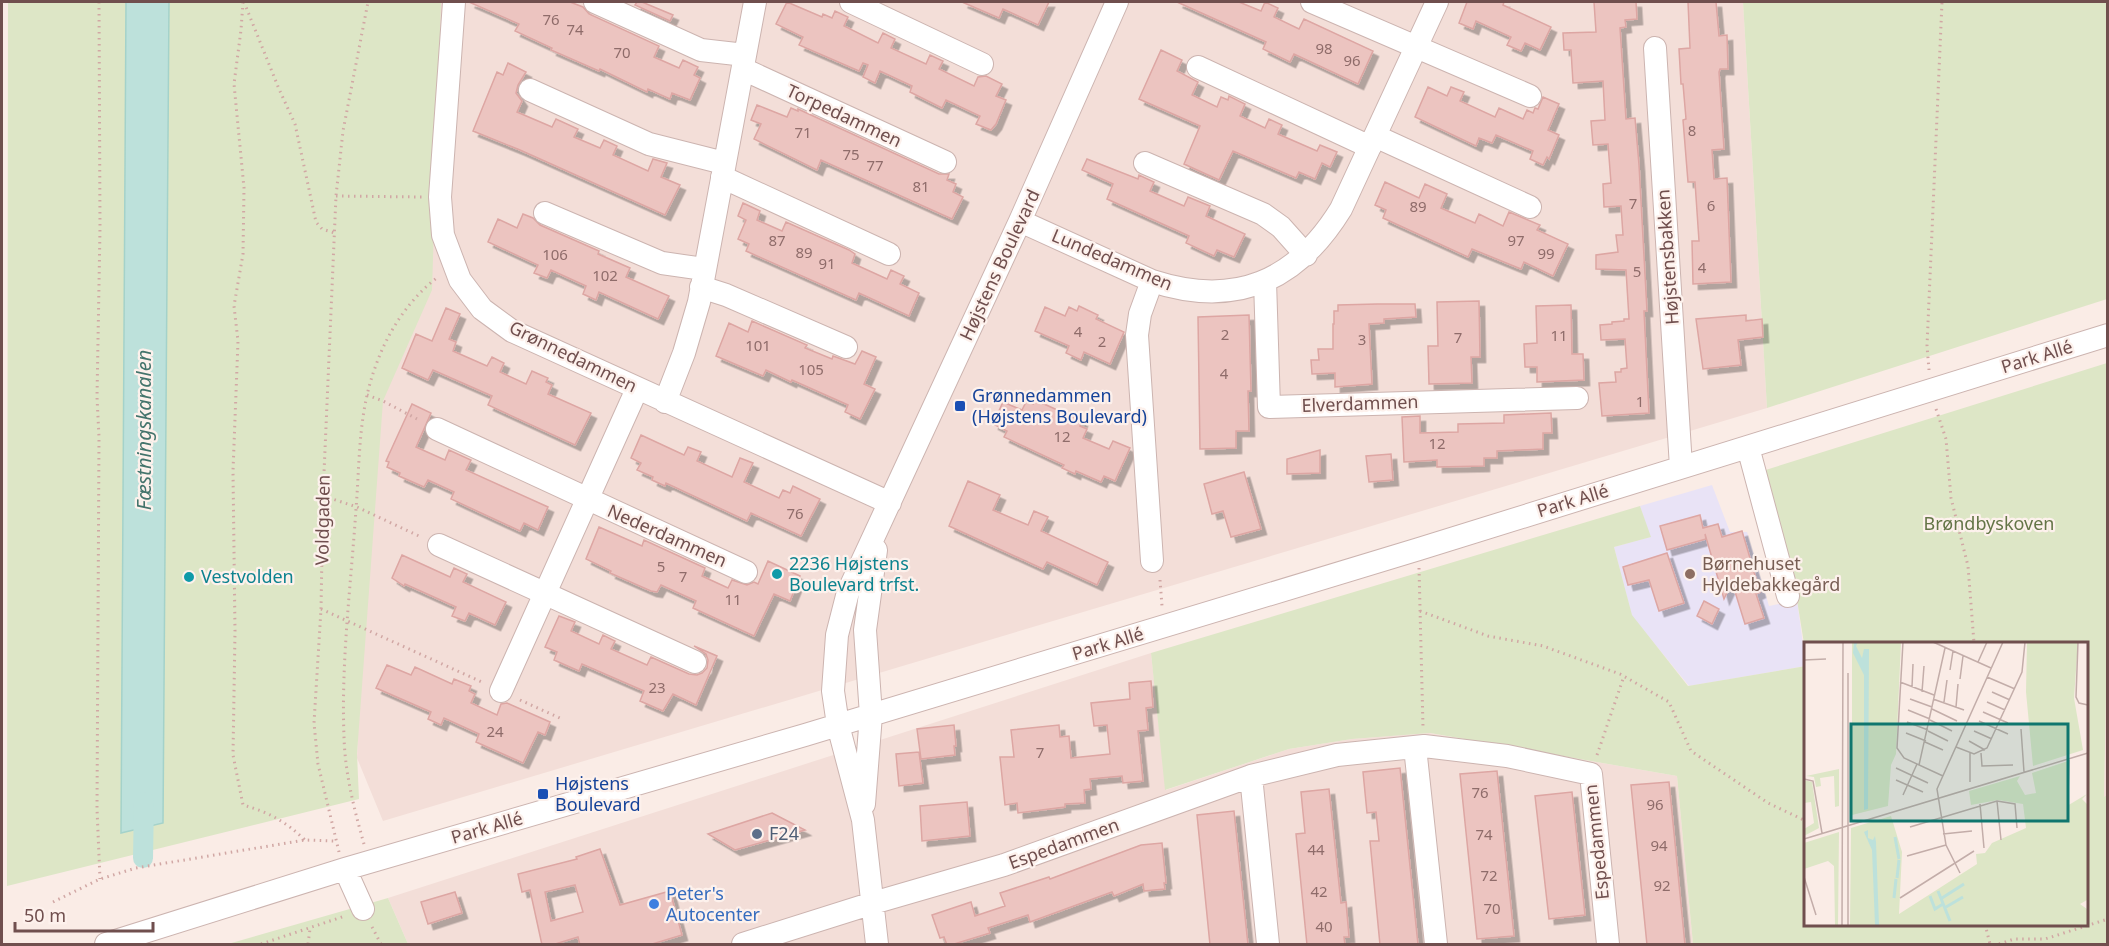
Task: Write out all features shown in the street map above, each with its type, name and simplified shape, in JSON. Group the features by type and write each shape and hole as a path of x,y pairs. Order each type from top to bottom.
{"street":[{"name":"Grønnedammen","path":"454,2 440,197 443,235 460,280 482,309 512,331 890,503"},
{"name":"Torpedammen","path":"595,2 701,50 744,62 945,162"},
{"path":"665,402 684,353 699,302 755,2"},
{"path":"851,2 982,64"},
{"name":"Højstens Boulevard","path":"862,820 838,725 833,691 837,635 848,592 880,528 1020,221 1117,2"},
{"path":"1312,2 1530,96"},
{"name":"Lundedammen","path":"1020,221 1174,288 1197,291 1232,290 1265,280 1286,270 1306,255 1325,234 1341,209 1437,2"},
{"name":"Højstensbakken","path":"1655,48 1681,467"},
{"path":"1198,67 1530,207"},
{"path":"530,90 649,144 723,170 889,254"},
{"path":"1145,163 1263,214 1281,227 1306,255"},
{"path":"545,213 702,278 726,295 846,347"},
{"path":"1152,280 1140,314 1137,335 1152,561"},
{"name":"Elverdammen","path":"1265,280 1269,406 1577,398"},
{"name":"Park Allé","path":"106,945 345,869 1167,626 2108,335"},
{"name":"Nederdammen","path":"501,692 637,389"},
{"name":"Nederdammen","path":"437,429 746,572"},
{"path":"1748,447 1788,596"},
{"name":"Højstens Boulevard","path":"862,820 871,715 865,630 880,528"},
{"path":"439,545 695,662"},
{"path":"1420,747 1436,945"},
{"name":"Espedammen","path":"742,945 873,903 1004,865 1251,776 1337,755 1420,747 1507,756 1591,774 1608,945"},
{"path":"1251,776 1268,945"},
{"path":"862,820 877,945"},
{"path":"345,869 363,909"}],"path":[{"path":"99,2 97,808 100,879"},
{"path":"243,2 242,30 234,84 244,188 243,254 234,306 238,341 233,471 235,631 233,755 243,805 264,810 285,822 305,840"},
{"path":"243,2 295,124 316,222 322,229 335,233"},
{"name":"Voldgaden","path":"305,840 335,841 318,764 314,723 321,609 323,496 336,196 343,131 368,2"},
{"path":"1942,2 1927,346 1931,391 1946,440 1951,498 1968,566 1974,642"},
{"path":"336,196 440,197"},
{"path":"369,863 351,798 344,737 347,620 357,507 358,445 367,396 379,357 399,320 422,289 454,265"},
{"path":"367,396 383,401 437,429"},
{"path":"323,496 357,507 439,545"},
{"path":"1419,549 1420,747"},
{"path":"1152,561 1158,564 1161,603 1167,626"},
{"path":"321,609 562,719"},
{"path":"1420,611 1488,636 1543,646 1624,676 1669,702 1691,751 1768,803 1804,820"},
{"path":"1591,774 1624,676"},
{"path":"53,902 100,879 136,868 305,840"},
{"path":"264,944 363,909"},
{"path":"1999,945 2014,939 2045,939 2108,919"},
{"path":"1985,925 1990,945"},
{"path":"308,945 310,929"}],"shaded area":[{"path":"435,2 1743,2 1767,408 383,821 357,758 370,429"},
{"name":"Børnehuset Hyldebakkegård","path":"1712,485 1730,532 1747,532 1769,606 1797,600 1804,666 1689,686 1632,616 1614,547 1650,537 1640,506"},
{"path":"2107,597 2108,795 2104,798"},
{"path":"1151,653 1166,790 1289,749 1352,739 1429,733 1677,776 1693,944 408,944 388,898"}],"green space":[{"name":"Vestvolden","path":"8,2 441,2 432,290 383,401 357,754 359,799 7,886"},
{"path":"1743,2 2107,2 2107,299 1767,408"},
{"name":"Brøndbyskoven","path":"2107,363 2108,597 2104,797 2107,795 2107,944 1693,944 1677,776 1430,733 1352,739 1289,749 1165,790 1151,653 1640,506 1651,537 1614,547 1632,615 1688,686 1804,666 1804,925 2088,925 2088,642 1804,644 1797,600 1756,473"},
{"path":"388,898 408,944 228,944"}],"water":[{"path":"126,2 169,2 163,823 121,833"}],"building":[{"path":"469,2 570,2 583,7 589,14 659,46 654,57 679,68 683,60 698,67 694,75 700,78 690,100 672,93 670,99 648,89 647,92 600,69 599,71 551,50 552,48 515,31 519,24"},
{"path":"637,2 673,15 670,21 635,5"},
{"path":"787,2 822,17 823,14 832,18 835,11 848,17 844,26 878,43 883,33 895,39 891,48 926,64 930,55 943,61 939,69 974,86 978,77 986,76 1002,84 996,96 1006,100 996,124 991,130 976,124 980,116 946,100 942,108 910,92 912,86 880,71 875,83 863,77 868,65 863,63 859,71 799,45 803,37 776,24"},
{"path":"962,2 1049,2 1038,25 1003,9 999,18"},
{"path":"1177,2 1239,2 1261,11 1265,2 1278,8 1274,17 1299,29 1304,19 1373,51 1358,84 1294,54 1290,62 1263,49 1266,42"},
{"path":"1467,2 1504,2 1503,5 1551,27 1540,50 1525,43 1521,51 1507,45 1511,37 1476,21 1473,29 1459,23"},
{"path":"1594,2 1636,2 1637,19 1625,20 1626,27 1620,28 1626,119 1635,118 1639,165 1647,311 1644,311 1649,413 1602,416 1599,383 1616,382 1615,372 1621,372 1621,369 1627,368 1625,339 1601,340 1600,325 1629,319 1626,270 1596,269 1596,255 1618,252 1616,235 1623,235 1621,206 1604,207 1603,184 1611,183 1608,144 1593,145 1591,121 1605,120 1603,81 1573,83 1571,50 1564,50 1563,33 1596,32"},
{"path":"1688,2 1716,2 1719,36 1727,35 1728,69 1720,69 1719,72 1724,149 1712,150 1714,179 1727,178 1731,282 1693,284 1692,241 1699,241 1695,182 1688,182 1683,120 1686,119 1679,49 1690,48"},
{"path":"1161,50 1182,60 1177,71 1198,82 1192,95 1217,107 1221,97 1228,100 1229,96 1245,104 1240,116 1265,128 1269,119 1282,125 1278,134 1317,151 1320,145 1337,152 1330,167 1322,163 1315,179 1299,172 1296,178 1233,151 1219,180 1184,164 1200,126 1139,99"},
{"path":"508,63 526,72 516,93 522,101 517,112 552,127 556,119 578,129 574,137 600,148 604,140 617,146 613,155 648,171 653,159 667,163 661,177 680,185 665,215 473,131 497,72 503,75"},
{"path":"1428,87 1447,96 1451,87 1464,92 1460,101 1495,117 1499,108 1523,119 1527,110 1533,113 1535,108 1538,109 1543,97 1559,104 1548,130 1559,135 1549,159 1547,157 1543,165 1530,159 1533,151 1496,135 1492,143 1479,138 1476,146 1415,117"},
{"path":"757,105 787,117 791,108 798,111 798,109 939,174 949,174 947,180 956,184 953,192 963,197 952,219 821,160 817,170 754,139 761,124 751,120"},
{"path":"1087,159 1138,179 1139,175 1154,182 1150,191 1184,206 1188,197 1210,206 1206,216 1245,234 1234,257 1217,250 1214,256 1186,243 1189,236 1107,199 1113,184 1082,170"},
{"path":"1385,182 1419,198 1425,184 1447,194 1441,208 1475,223 1479,214 1503,226 1509,212 1540,225 1537,230 1568,244 1553,276 1524,262 1521,269 1472,249 1468,257 1383,218 1386,210 1375,205"},
{"path":"743,203 760,211 757,220 782,231 786,222 849,250 855,254 852,263 887,279 891,270 904,276 900,284 919,293 909,316 859,293 856,300 746,251 749,244 738,239 746,220 738,216"},
{"path":"523,214 533,218 540,225 599,251 598,254 630,268 626,277 669,296 658,319 599,292 596,300 583,294 586,286 551,270 547,278 534,273 538,265 488,242 498,219 517,228"},
{"path":"1479,301 1480,357 1471,357 1472,383 1429,384 1428,346 1438,346 1437,302"},
{"path":"1415,304 1416,317 1384,319 1384,323 1369,324 1372,384 1335,387 1335,373 1312,374 1311,360 1319,360 1318,349 1333,349 1334,311 1338,311 1338,305"},
{"path":"1571,305 1572,354 1583,354 1584,380 1537,382 1537,367 1525,367 1524,344 1537,343 1536,306"},
{"path":"1079,306 1098,315 1096,319 1124,332 1110,364 1084,352 1081,360 1066,353 1069,346 1035,331 1045,307 1065,316 1069,307 1077,311"},
{"path":"446,308 460,314 449,339 456,342 453,351 487,366 492,357 504,363 500,372 526,384 532,371 548,378 546,382 552,385 548,394 591,413 575,445 488,405 492,396 433,370 428,380 402,368 416,334 432,341"},
{"path":"1249,315 1251,391 1248,391 1249,431 1236,431 1236,448 1200,449 1198,317"},
{"path":"1746,315 1746,321 1762,319 1763,337 1738,340 1741,365 1703,369 1696,319"},
{"path":"752,321 807,345 805,348 832,359 833,356 855,364 862,351 876,357 864,384 875,389 860,419 845,412 848,405 792,380 791,382 766,370 763,376 716,356 729,323 748,332"},
{"path":"1035,400 1082,421 1080,426 1087,429 1083,438 1109,449 1113,441 1130,448 1115,481 1104,476 1101,482 1076,471 1075,474 1062,468 1064,465 1004,437 1007,431 993,424 1003,402 1022,410 1026,402 1033,404"},
{"path":"412,404 431,413 416,447 445,460 449,450 471,460 466,470 548,507 538,530 524,523 520,531 451,499 454,492 428,480 424,487 399,476 400,473 387,467 389,462 386,461"},
{"path":"1551,413 1552,433 1543,433 1543,449 1497,451 1497,458 1484,458 1484,466 1437,467 1437,460 1404,462 1402,417 1420,416 1420,433 1458,432 1458,424 1504,423 1504,415"},
{"path":"641,435 684,455 688,447 701,452 697,461 732,477 740,458 753,463 744,482 779,498 783,490 790,493 793,486 820,499 801,536 751,513 747,521 666,483 665,486 652,480 653,477 637,470 641,463 631,458"},
{"path":"1320,450 1320,473 1287,474 1287,459"},
{"path":"1391,454 1393,480 1369,482 1366,456"},
{"path":"1244,472 1261,529 1231,537 1223,511 1212,514 1204,484"},
{"path":"968,481 1000,495 993,510 1028,525 1034,511 1048,517 1041,531 1108,562 1097,585 1047,562 1043,569 949,526"},
{"path":"1700,515 1703,528 1718,524 1722,537 1742,531 1760,592 1756,594 1764,618 1745,624 1732,582 1724,599 1705,534 1706,539 1667,550 1660,526"},
{"path":"599,527 642,546 644,540 705,568 702,576 728,588 732,580 747,585 754,582 758,584 768,561 800,576 790,601 774,594 754,636 693,608 696,601 661,585 657,592 651,591 610,573 611,571 586,559"},
{"path":"1667,553 1684,603 1659,611 1649,580 1628,585 1623,567"},
{"path":"402,555 450,577 454,568 467,574 463,582 506,602 495,625 469,613 465,621 452,616 456,607 405,584 404,586 392,578"},
{"path":"1704,601 1719,609 1712,624 1697,616"},
{"path":"559,616 575,622 571,631 599,644 603,635 615,641 611,649 647,665 651,657 689,674 697,675 707,668 708,660 706,654 694,646 717,656 696,705 673,694 663,711 640,701 644,691 582,664 579,671 554,660 557,652 545,647"},
{"path":"387,665 411,675 415,667 452,684 454,679 471,686 469,691 475,694 471,703 497,715 501,704 507,703 550,722 545,735 538,732 523,763 476,742 479,734 444,718 441,725 428,719 431,712 376,688"},
{"path":"1151,681 1153,707 1146,708 1148,730 1138,731 1143,781 1123,783 1122,776 1090,779 1091,789 1084,790 1085,803 1065,804 1065,807 1018,813 1017,803 1005,805 1000,757 1014,757 1011,730 1059,725 1060,737 1069,736 1071,758 1110,754 1107,725 1094,726 1091,703 1130,699 1129,683"},
{"path":"954,725 955,755 921,759 917,729"},
{"path":"919,752 923,783 899,786 896,754"},
{"path":"1400,768 1418,945 1380,945 1370,841 1379,841 1376,812 1367,813 1363,772"},
{"path":"1497,771 1514,936 1477,939 1460,774"},
{"path":"1669,782 1685,945 1647,945 1631,785"},
{"path":"1329,789 1341,903 1346,902 1349,937 1344,937 1345,945 1307,945 1296,834 1305,833 1301,792"},
{"path":"1572,792 1585,915 1549,919 1535,796"},
{"path":"967,802 970,836 922,841 920,806"},
{"path":"1234,811 1248,945 1210,945 1197,815"},
{"path":"772,813 805,830 735,850 708,834"},
{"path":"1162,843 1165,889 1144,891 1143,884 1114,896 1112,892 1030,922 1028,915 988,928 990,933 951,945 947,945 944,937 940,938 932,915 971,902 975,916 1005,906 1000,893 1049,877 1050,879 1141,845"},
{"path":"600,849 620,905 670,891 682,935 649,945 580,945 578,937 552,945 542,945 530,890 522,892 518,874 577,859 576,857","holes":["575,885 583,912 551,921 545,892"]},
{"path":"455,892 462,913 428,924 421,902"}],"waterway":[{"name":"Fæstningskanalen","path":"143,858 144,802"}],"place":[{"name":"Grønnedammen (Højstens Boulevard)","path":"960,406"},
{"name":"2236 Højstens Boulevard trfst.","path":"777,574"},
{"name":"Børnehuset Hyldebakkegård","path":"1690,574"},
{"name":"Vestvolden","path":"189,577"},
{"name":"Højstens Boulevard","path":"543,794"},
{"name":"F24","path":"757,834"},
{"name":"Peter's Autocenter","path":"654,904"}]}
